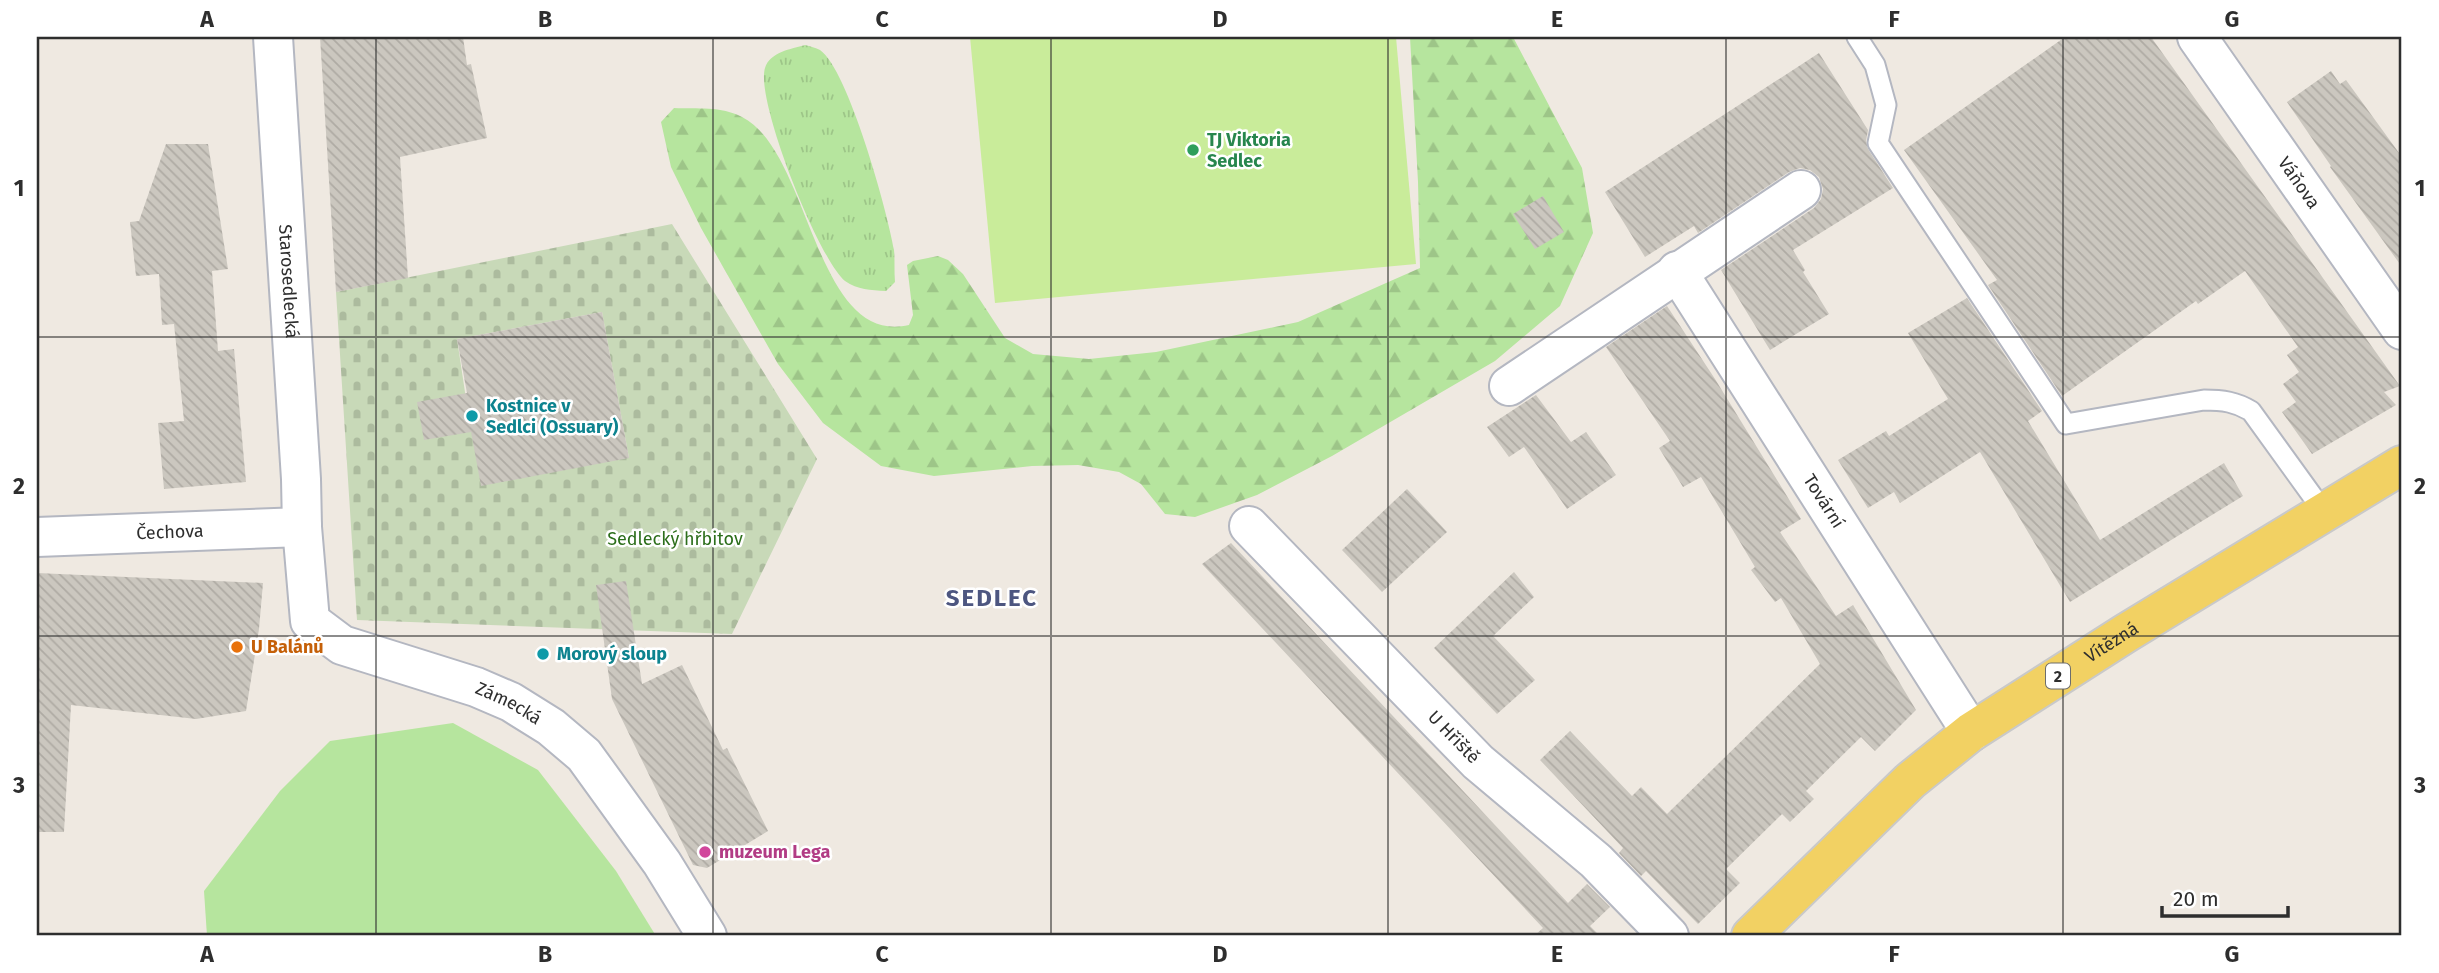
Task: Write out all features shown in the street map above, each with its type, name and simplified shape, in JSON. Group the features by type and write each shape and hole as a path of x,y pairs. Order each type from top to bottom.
{"main road":[{"name":"Vítězná","path":"1751,936 1910,781 1971,732 2126,633 2402,465"}],"street":[{"name":"Starosedlecká","path":"273,37 302,527"},
{"name":"Váňova","path":"2197,37 2402,330"},
{"path":"1508,386 1801,190"},
{"name":"Tovární","path":"1677,271 1971,732"},
{"name":"U Hřiště","path":"1249,526 1478,762 1596,861 1669,936"},
{"name":"Čechova","path":"37,537 302,527"},
{"name":"Zámecká","path":"302,527 310,621 342,645 476,687 511,702 551,727 584,755 662,863 707,936"}],"lane":[{"path":"1857,37 1875,65 1886,105 1878,143 2066,424 2204,400 2222,400 2238,404 2252,411 2324,512"}],"green space":[{"name":"TJ Viktoria Sedlec","path":"970,37 1396,37 1416,264 995,303"},
{"path":"1410,37 1513,37 1582,168 1593,233 1560,306 1495,361 1332,456 1257,495 1195,517 1165,514 1141,484 1119,472 1078,465 1032,466 934,476 881,466 823,423 778,364 701,228 671,167 661,122 674,108 717,110 742,117 765,137 784,167 833,278 853,307 877,324 909,325 913,315 907,265 913,261 938,256 948,260 963,274 1005,338 1033,354 1089,359 1156,352 1298,322 1420,268"},
{"path":"805,45 820,50 831,63 843,84 865,143 894,250 895,282 886,291 855,286 845,281 834,267 806,213 779,144 764,85 765,68 776,55"},
{"name":"Sedlecký hřbitov","path":"672,224 817,459 732,634 357,620 336,292","holes":["602,312 629,458 471,432 457,339"]},
{"path":"453,723 538,770 616,871 656,936 207,936 204,891 280,791 330,741"}],"building":[{"path":"320,37 463,37 467,65 471,64 487,138 400,157 408,278 336,292"},
{"path":"2065,37 2151,37 2400,386 2384,392 2396,405 2312,454 2282,412 2296,402 2283,384 2299,372 2287,355 2298,347 2245,271 2198,304 2196,301 2062,396 1988,285 1997,280 1904,150"},
{"path":"1819,53 1868,130 1868,149 1893,188 1793,250 1829,314 1770,350 1721,270 1814,208 1821,199 1823,189 1819,177 1810,170 1800,168 1789,172 1698,233 1694,226 1645,257 1605,192"},
{"path":"2331,71 2340,84 2346,80 2402,157 2402,267 2287,102"},
{"path":"166,144 208,144 228,269 212,271 218,351 234,349 246,482 164,489 158,423 184,421 174,324 162,325 159,274 136,276 130,222 139,221"},
{"path":"1543,196 1564,232 1535,249 1513,214"},
{"path":"1967,298 2042,411 2028,421 2100,540 2224,463 2243,496 2070,602 1980,452 1900,503 1894,492 1868,508 1838,460 1886,431 1889,436 1948,399 1908,333"},
{"path":"1667,306 1801,519 1780,532 1836,616 1853,605 1916,710 1875,751 1861,737 1806,791 1814,799 1790,822 1782,814 1726,869 1740,883 1698,924 1646,871 1641,876 1619,853 1623,848 1540,760 1570,731 1632,796 1641,787 1667,814 1820,664 1781,598 1775,602 1751,570 1755,567 1701,477 1683,487 1659,448 1670,441 1606,347"},
{"path":"602,312 629,458 481,486 471,432 424,440 417,402 467,393 457,339"},
{"path":"1536,395 1571,442 1586,432 1616,475 1567,509 1524,447 1509,457 1487,427"},
{"path":"1407,489 1447,532 1382,592 1342,550"},
{"path":"1231,543 1568,903 1587,884 1610,907 1590,926 1600,936 1534,936 1543,928 1202,564"},
{"path":"1514,572 1534,597 1493,636 1535,680 1497,714 1434,648"},
{"path":"37,573 263,583 246,711 196,719 71,705 64,832 37,832"},
{"path":"626,581 642,684 682,665 723,750 727,748 768,831 707,868 693,865 612,699 596,585"}],"place":[{"name":"TJ Viktoria Sedlec","path":"1193,150"},
{"name":"Kostnice v Sedlci (Ossuary)","path":"472,416"},
{"name":"U Balánů","path":"237,647"},
{"name":"Morový sloup","path":"543,654"},
{"name":"muzeum Lega","path":"705,852"}],"district":[{"name":"SEDLEC","path":"992,598"}]}
